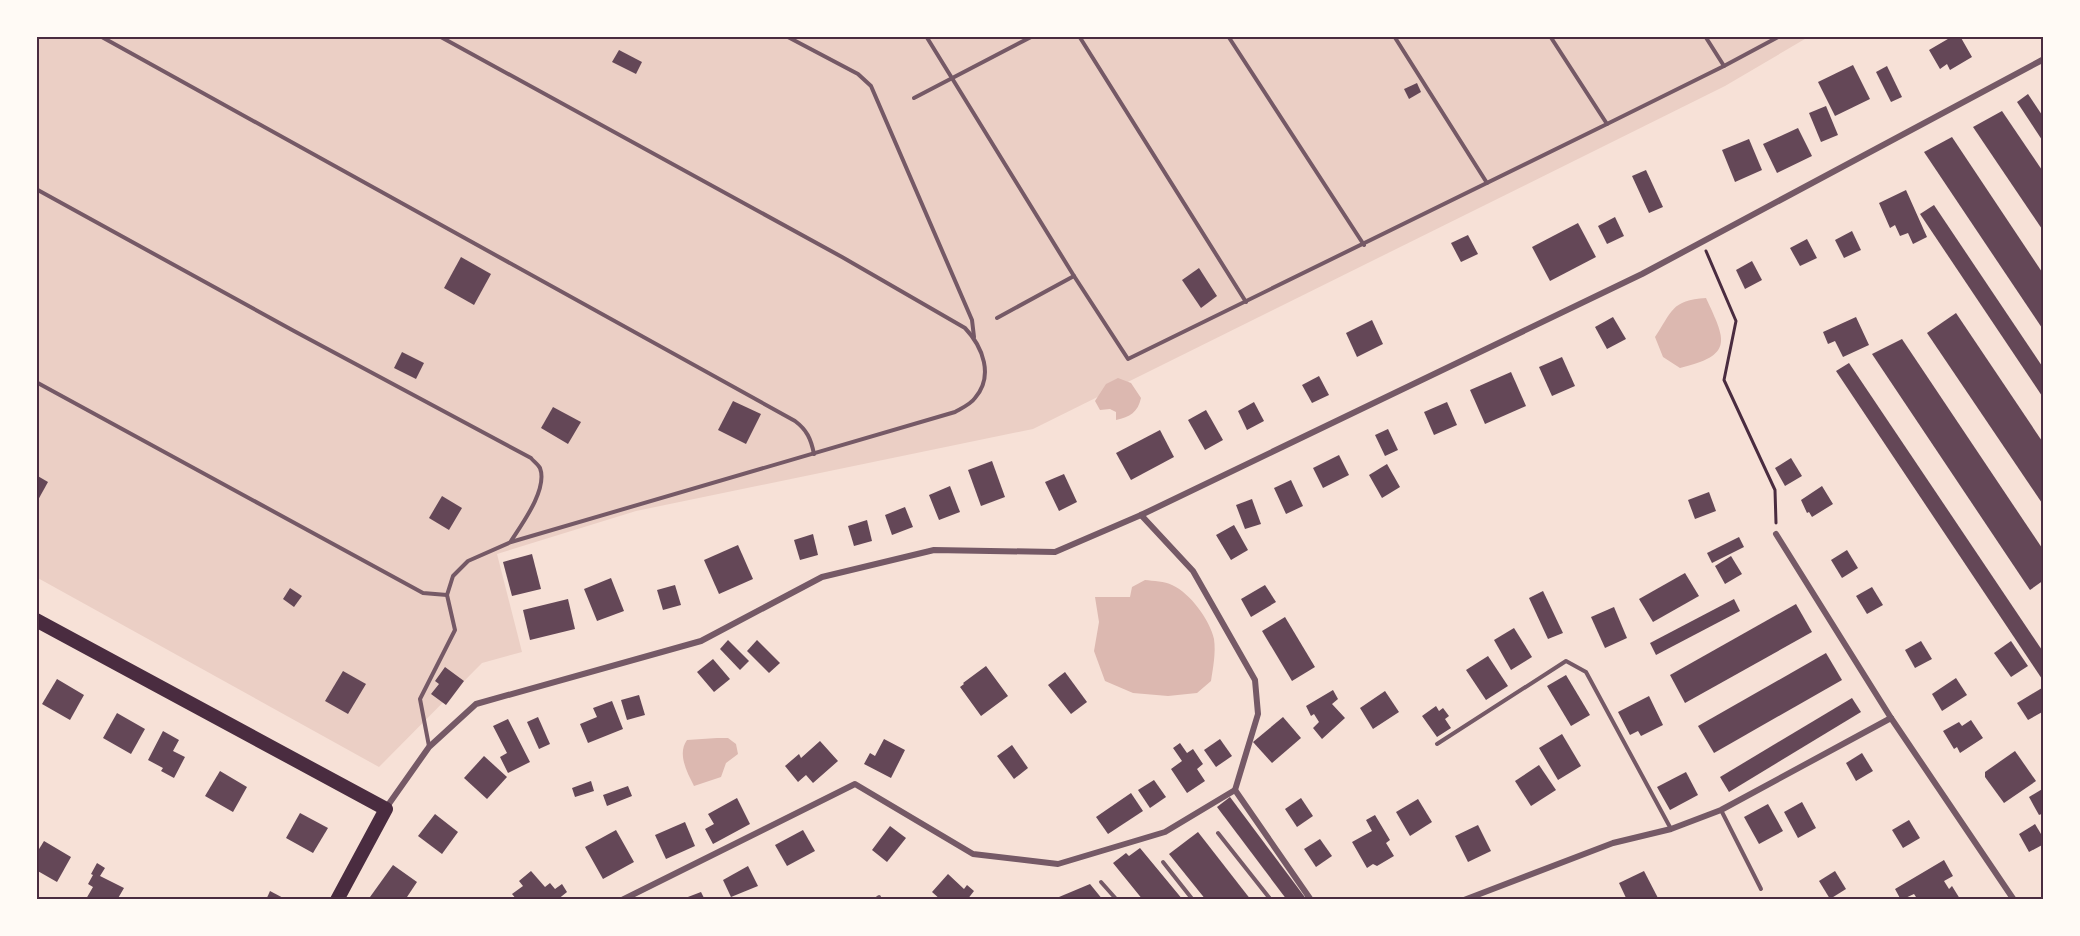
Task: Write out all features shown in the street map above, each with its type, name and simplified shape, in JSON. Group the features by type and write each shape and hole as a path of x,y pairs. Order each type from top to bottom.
{"main road":[{"path":"36,620 386,809 337,900"}],"street":[{"path":"386,809 429,747 476,704 701,641 822,577 934,550 1055,552 1141,515 1642,274 2043,61"},
{"path":"622,900 855,784 973,854 1058,864 1165,832 1235,790 1258,714 1255,680 1193,571 1141,515"},
{"path":"1776,534 1892,718 2014,900"},
{"path":"1464,900 1613,843 1671,829 1721,810 1892,718"},
{"path":"1235,790 1311,900"}],"lane":[{"path":"100,36 795,421 804,428 811,439 814,454"},
{"path":"429,747 420,699 455,630 447,595 453,576 468,561 511,542 955,412 974,400 984,384 985,367 974,338 965,328 842,256 439,36"},
{"path":"786,36 858,74 871,86 972,320 974,338"},
{"path":"926,36 1128,359 1608,124 1780,36"},
{"path":"914,98 1033,36"},
{"path":"1079,36 1246,302"},
{"path":"1228,36 1364,244"},
{"path":"1394,36 1488,183"},
{"path":"1550,36 1608,124"},
{"path":"1705,36 1724,66"},
{"path":"36,189 531,458 540,467 541,481 532,507 511,542"},
{"path":"997,318 1074,276"},
{"path":"36,382 423,593 447,595"},
{"path":"1437,744 1566,662 1586,672 1671,829"},
{"path":"1721,810 1761,889"},
{"path":"1218,833 1270,900"},
{"path":"1163,862 1192,900"},
{"path":"1101,882 1117,900"}],"path":[{"path":"1702,241 1736,321 1724,380 1775,490 1776,534"}],"shaded area":[{"path":"36,36 1810,36 1725,86 1033,429 636,511 497,554 522,652 482,663 379,767 36,577"},
{"path":"1706,298 1718,325 1721,344 1710,358 1680,368 1663,357 1655,337 1669,314 1679,305 1686,301"},
{"path":"1118,378 1131,383 1141,398 1133,413 1116,420 1116,412 1110,409 1100,410 1095,401 1106,384"},
{"path":"1145,580 1172,585 1186,594 1198,608 1212,632 1215,644 1211,681 1197,693 1168,696 1133,693 1105,681 1094,651 1099,622 1095,597 1130,597 1132,587"},
{"path":"728,738 736,744 738,754 726,763 721,777 694,786 684,763 684,745 687,740"}],"building":[{"path":"1953,36 1960,36 1972,57 1950,70 1947,64 1940,69 1929,50"},
{"path":"619,50 642,62 636,74 612,62"},
{"path":"1853,65 1870,99 1835,116 1818,82"},
{"path":"1887,66 1902,97 1891,102 1876,72"},
{"path":"1417,83 1421,92 1409,99 1404,89"},
{"path":"2028,94 2044,118 2044,143 2017,102"},
{"path":"1826,106 1838,135 1821,142 1809,113"},
{"path":"2002,111 2044,173 2044,232 1973,127"},
{"path":"1798,128 1812,156 1777,173 1763,144"},
{"path":"1952,137 2044,275 2044,331 1924,152"},
{"path":"1749,139 1762,170 1735,182 1722,150"},
{"path":"1646,170 1663,207 1649,213 1632,176"},
{"path":"1906,190 1927,237 1913,244 1908,233 1900,236 1895,225 1890,228 1879,203"},
{"path":"1934,205 2044,369 2044,399 1920,214"},
{"path":"1615,217 1624,236 1607,244 1598,226"},
{"path":"1578,223 1596,257 1550,281 1532,247"},
{"path":"1852,231 1861,250 1844,258 1835,240"},
{"path":"1468,235 1478,254 1461,262 1451,243"},
{"path":"1807,239 1817,258 1800,266 1790,248"},
{"path":"461,257 491,274 474,305 444,288"},
{"path":"1752,261 1762,280 1745,289 1736,270"},
{"path":"1199,268 1217,296 1201,308 1182,280"},
{"path":"1956,313 2044,444 2044,506 1927,333"},
{"path":"1613,317 1626,339 1607,349 1595,327"},
{"path":"1856,317 1869,345 1843,357 1835,341 1828,344 1823,332"},
{"path":"1372,320 1383,344 1357,357 1346,333"},
{"path":"1902,339 2044,551 2044,580 2030,590 1872,354"},
{"path":"402,352 424,363 416,379 394,368"},
{"path":"1562,357 1575,386 1552,396 1539,367"},
{"path":"1849,363 2044,653 2044,682 1836,371"},
{"path":"1511,372 1526,406 1485,424 1470,390"},
{"path":"1319,376 1329,395 1312,403 1302,385"},
{"path":"733,401 761,414 746,444 718,430"},
{"path":"1254,402 1264,421 1247,430 1238,411"},
{"path":"1447,402 1457,425 1434,435 1424,412"},
{"path":"553,407 581,422 568,444 541,428"},
{"path":"1206,410 1223,440 1205,450 1188,420"},
{"path":"1388,429 1398,450 1385,456 1375,435"},
{"path":"1160,430 1174,457 1131,480 1116,453"},
{"path":"1339,455 1349,475 1323,488 1313,468"},
{"path":"1791,458 1802,476 1785,486 1775,468"},
{"path":"992,461 1005,497 981,506 968,470"},
{"path":"1387,464 1400,487 1382,498 1369,475"},
{"path":"1064,474 1077,502 1059,511 1045,482"},
{"path":"36,475 48,482 38,500 36,499"},
{"path":"1291,480 1303,506 1286,514 1274,488"},
{"path":"950,486 960,512 939,520 929,495"},
{"path":"1822,486 1833,504 1812,517 1809,512 1807,513 1801,500"},
{"path":"1709,492 1716,511 1695,519 1688,500"},
{"path":"442,496 462,508 449,530 429,518"},
{"path":"1252,499 1261,524 1245,529 1236,505"},
{"path":"905,507 913,527 892,535 885,515"},
{"path":"867,520 872,541 854,546 848,526"},
{"path":"1234,525 1248,550 1231,560 1216,535"},
{"path":"813,534 818,555 800,560 794,540"},
{"path":"1739,537 1744,547 1712,563 1707,553"},
{"path":"738,545 753,579 719,594 704,560"},
{"path":"1847,550 1858,568 1842,578 1831,560"},
{"path":"532,554 541,589 512,596 503,562"},
{"path":"1731,556 1742,574 1725,584 1715,566"},
{"path":"1685,573 1699,596 1653,622 1639,599"},
{"path":"611,578 624,611 597,621 584,589"},
{"path":"675,585 681,605 663,610 657,590"},
{"path":"1265,585 1276,602 1251,617 1241,599"},
{"path":"1872,587 1883,605 1867,614 1856,596"},
{"path":"290,588 302,596 294,607 283,599"},
{"path":"1543,591 1563,633 1548,639 1529,598"},
{"path":"568,599 575,629 530,640 523,610"},
{"path":"1734,599 1740,611 1656,655 1650,643"},
{"path":"1796,604 1812,632 1685,703 1670,675"},
{"path":"1614,607 1627,638 1605,648 1591,617"},
{"path":"1285,617 1315,667 1292,681 1262,631"},
{"path":"1514,628 1532,657 1511,670 1494,640"},
{"path":"728,640 749,661 740,670 720,649"},
{"path":"757,640 780,663 769,673 747,651"},
{"path":"1921,641 1932,659 1915,668 1905,650"},
{"path":"2011,641 2028,666 2011,677 1994,653"},
{"path":"1826,653 1842,680 1714,753 1698,726"},
{"path":"1488,656 1508,686 1486,700 1466,670"},
{"path":"713,659 730,679 714,692 697,672"},
{"path":"986,666 1008,696 981,716 960,687"},
{"path":"445,667 464,681 446,705 431,694 439,684 435,681"},
{"path":"343,671 366,684 348,714 325,701"},
{"path":"1065,672 1087,702 1071,714 1048,685"},
{"path":"1566,675 1590,715 1571,726 1547,686"},
{"path":"1956,678 1967,695 1942,711 1932,694"},
{"path":"57,679 84,695 70,720 42,704"},
{"path":"2042,688 2044,690 2044,711 2028,720 2017,703"},
{"path":"1333,690 1338,699 1332,704 1345,718 1322,739 1313,728 1319,722 1314,714 1311,716 1306,706"},
{"path":"1385,691 1399,712 1373,729 1360,708"},
{"path":"639,695 645,715 627,720 621,700"},
{"path":"1649,696 1663,725 1641,736 1638,731 1630,735 1618,712"},
{"path":"1852,698 1861,712 1729,792 1720,777"},
{"path":"612,701 623,729 588,743 580,724 597,717 593,708"},
{"path":"1436,706 1439,711 1443,708 1449,716 1445,719 1451,728 1437,737 1422,716"},
{"path":"117,713 145,729 131,754 103,738"},
{"path":"538,717 550,744 539,749 527,722"},
{"path":"1283,717 1301,738 1272,763 1253,742"},
{"path":"508,719 530,762 508,773 500,757 507,753 493,726"},
{"path":"1971,720 1983,738 1960,753 1957,747 1954,749 1943,731 1959,722 1962,726"},
{"path":"163,731 179,740 173,751 185,757 174,778 161,771 163,768 148,760"},
{"path":"1562,734 1581,766 1558,780 1539,748"},
{"path":"884,739 905,750 891,778 864,764 870,753 875,756"},
{"path":"1220,739 1232,756 1216,767 1204,750"},
{"path":"820,741 838,761 813,783 806,775 798,782 785,766 799,754 801,758"},
{"path":"1180,743 1187,753 1193,749 1203,764 1197,769 1205,781 1187,793 1171,769 1182,761 1173,748"},
{"path":"1012,745 1028,768 1014,779 997,756"},
{"path":"2015,751 2036,781 2004,803 1985,777 1985,772"},
{"path":"1862,753 1873,771 1856,781 1846,763"},
{"path":"484,756 507,777 487,799 464,778"},
{"path":"1539,765 1556,790 1531,806 1515,781"},
{"path":"220,771 247,787 233,812 205,796"},
{"path":"1686,772 1698,795 1670,810 1657,787"},
{"path":"1154,780 1166,797 1150,808 1138,790"},
{"path":"591,781 594,791 575,797 572,788"},
{"path":"628,786 632,796 607,806 603,795"},
{"path":"2044,788 2044,813 2039,815 2029,797"},
{"path":"1131,793 1143,811 1108,834 1096,817"},
{"path":"1230,797 1307,900 1287,900 1217,807"},
{"path":"737,798 750,824 713,844 705,829 714,824 708,814"},
{"path":"1301,798 1313,816 1297,827 1285,809"},
{"path":"1418,799 1432,822 1410,836 1396,812"},
{"path":"1802,802 1816,828 1798,838 1784,812"},
{"path":"1768,804 1783,831 1759,844 1744,817"},
{"path":"300,813 328,828 313,853 286,838"},
{"path":"435,814 458,832 442,854 418,836"},
{"path":"1375,815 1390,840 1386,843 1394,856 1377,866 1373,864 1367,868 1352,842 1372,831 1366,820"},
{"path":"1909,820 1920,838 1903,848 1892,830"},
{"path":"685,822 695,846 666,859 655,835"},
{"path":"2035,824 2044,839 2044,844 2029,852 2019,834"},
{"path":"1478,825 1491,851 1468,862 1455,836"},
{"path":"890,826 906,838 887,862 872,850"},
{"path":"616,830 634,862 603,879 585,847"},
{"path":"803,830 815,851 787,866 775,845"},
{"path":"1198,832 1251,900 1206,900 1169,854"},
{"path":"1320,839 1332,856 1316,867 1304,849"},
{"path":"44,841 71,857 57,882 36,870 36,854"},
{"path":"1140,848 1183,900 1143,900 1113,863 1126,853 1129,856"},
{"path":"1944,860 1953,876 1944,881 1949,889 1952,886 1960,899 1918,900 1914,894 1901,900 1895,889"},
{"path":"97,863 105,868 100,876 124,888 117,900 86,899 93,887 88,884"},
{"path":"393,865 417,882 405,900 374,900 370,897"},
{"path":"748,866 758,886 731,897 723,880"},
{"path":"531,871 545,887 550,883 555,889 562,884 567,892 557,900 517,900 512,894 523,886 519,881"},
{"path":"1644,871 1659,900 1627,900 1619,883"},
{"path":"1835,871 1846,889 1830,899 1819,881"},
{"path":"948,874 964,889 967,885 974,891 967,900 941,900 932,892"},
{"path":"1090,884 1103,900 1062,900 1059,897"},
{"path":"270,891 287,900 266,900"},
{"path":"701,892 704,898 701,900 680,900"}]}
